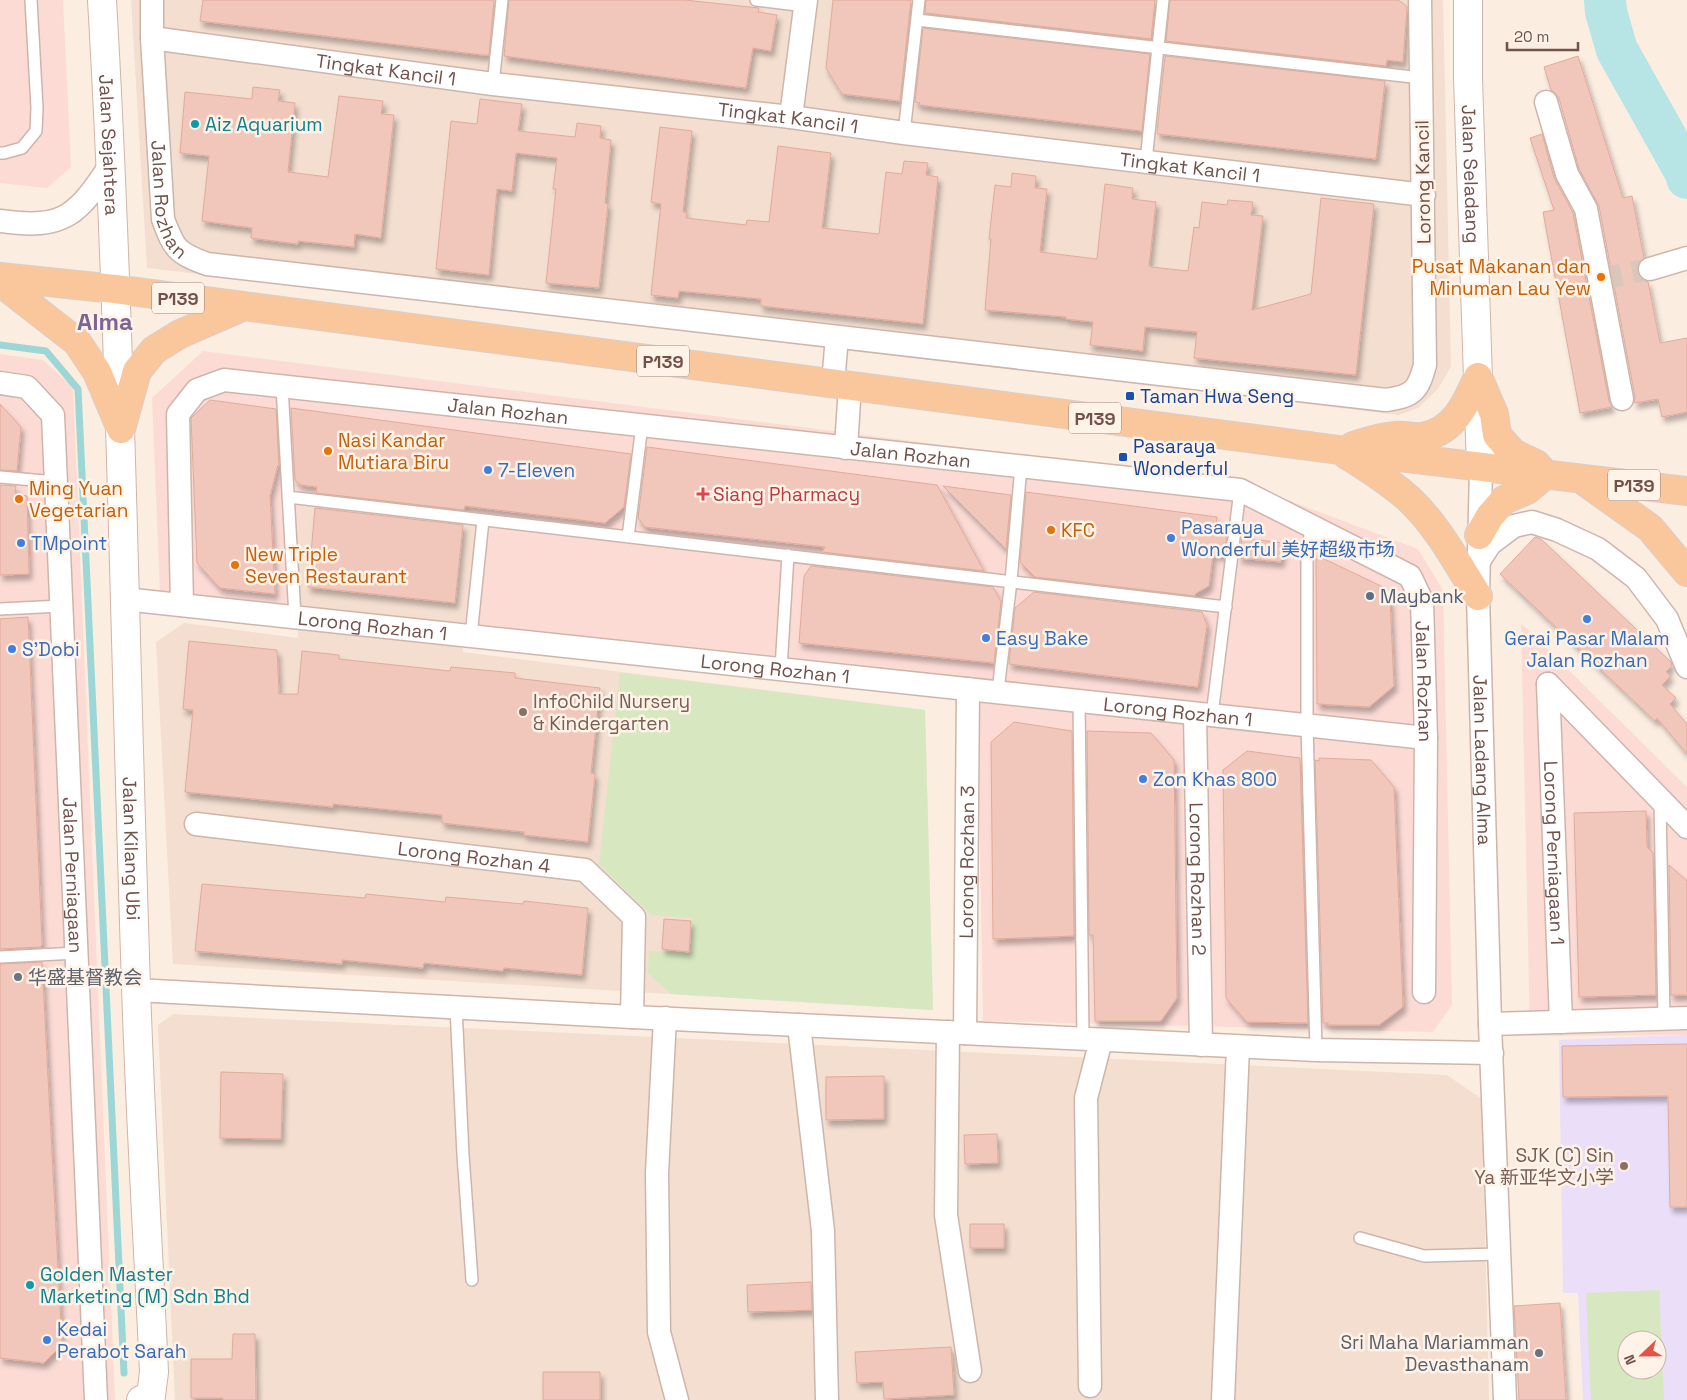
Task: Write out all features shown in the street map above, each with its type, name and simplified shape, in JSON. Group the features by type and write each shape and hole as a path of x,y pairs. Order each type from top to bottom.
{"main road":[{"name":"Jalan Sejahtera","path":"102,0 112,163 115,290"},
{"name":"Jalan Seladang","path":"1468,0 1468,79 1481,468"},
{"name":"P139","path":"0,276 1339,450 1687,491"},
{"path":"0,282 77,342 97,372 121,429"},
{"name":"Jalan Kilang Ubi","path":"115,290 121,429 124,599 136,990 154,1372 148,1399"},
{"path":"121,429 137,371 154,350 180,334 242,307"},
{"path":"1339,450 1396,436 1420,437 1439,433 1449,426 1466,404 1478,377"},
{"path":"1478,377 1494,414 1497,435 1513,453 1536,464 1546,475 1527,490 1504,500 1490,516 1479,548"},
{"path":"1339,450 1388,480 1411,501 1427,518 1445,543 1478,596"},
{"path":"1582,480 1650,528 1687,572"}],"street":[{"name":"Jalan Rozhan","path":"152,0 152,38 163,219 171,240 185,256 207,264 1386,400 1404,397 1414,391"},
{"name":"Lorong Kancil","path":"1414,391 1421,381 1426,365 1420,0"},
{"path":"791,117 806,3"},
{"name":"Tingkat Kancil 1","path":"152,38 493,84 791,117 1424,195"},
{"path":"1546,102 1567,174 1586,209 1622,399"},
{"path":"0,221 37,224 60,220 91,195 112,163"},
{"path":"1650,269 1681,260"},
{"path":"838,337 846,448"},
{"name":"Jalan Rozhan","path":"182,605 178,414 197,390 224,380 1240,490 1410,576 1422,601 1426,738 1424,992"},
{"name":"Jalan Perniagaan","path":"0,383 28,387 53,415 96,1400"},
{"name":"Jalan Ladang Alma","path":"1481,468 1478,596 1490,1024 1505,1400"},
{"path":"1479,548 1490,544 1514,526 1532,522 1557,530 1598,549 1636,578 1662,612 1667,619 1687,667"},
{"name":"Lorong Rozhan 1","path":"124,599 1426,738"},
{"name":"Lorong Perniagaan 1","path":"1561,1022 1548,684 1660,800"},
{"name":"Lorong Rozhan 3","path":"968,689 957,1033 946,1215 970,1371"},
{"name":"Lorong Rozhan 2","path":"1201,1045 1203,714"},
{"path":"1660,800 1687,827"},
{"name":"Lorong Rozhan 4","path":"196,824 585,870 634,917 632,1017"},
{"path":"136,990 1201,1045 1316,1050 1492,1053"},
{"path":"665,1018 657,1173 659,1332 677,1400"},
{"path":"1490,1024 1687,1018"},
{"path":"799,1025 823,1231 827,1400"},
{"path":"1090,1386 1086,1098 1092,1039"},
{"path":"1223,1400 1238,1046"}],"lane":[{"path":"0,153 4,154 22,148 36,132 37,108 31,0"},
{"path":"493,84 502,0"},
{"path":"756,0 806,3"},
{"path":"904,132 919,0"},
{"path":"1146,161 1163,0"},
{"path":"917,20 1421,78"},
{"path":"282,386 295,617"},
{"path":"628,537 642,425"},
{"path":"998,691 1011,581 1021,466"},
{"path":"0,477 56,482"},
{"path":"1203,714 1226,607 1240,490"},
{"path":"288,497 1226,607"},
{"path":"471,636 483,520"},
{"path":"1312,526 1306,550 1307,726 1316,1050"},
{"path":"781,668 788,555"},
{"path":"0,609 61,606"},
{"path":"1079,701 1092,1039"},
{"path":"1660,800 1664,1019"},
{"path":"0,957 77,953"},
{"path":"456,1007 463,1155 472,1280"},
{"path":"1360,1238 1424,1256 1499,1254"}],"shaded area":[{"path":"0,0 63,0 71,167 47,188 0,183"},
{"name":"Taman Hwa Seng","path":"131,0 1443,0 1451,366 1438,389 1418,408 1399,415 147,268"},
{"path":"203,351 1242,483 1418,549 1443,590 1452,1005 1433,1032 983,1021 977,677 464,623 475,523 300,506 300,609 160,593 152,398"},
{"path":"0,354 43,360 73,387 115,1400 0,1400"},
{"path":"300,506 476,523 463,652 925,710 933,1010 173,964 156,642 184,623 298,638"},
{"path":"1521,623 1687,787 1687,1035 1530,1036"},
{"path":"173,1014 1447,1075 1482,1099 1489,1400 175,1400 158,1025"},
{"name":"SJK (C) Sin Ya 新亚华文小学","path":"1687,1035 1687,1400 1583,1400 1578,1293 1563,1293 1559,1040"}],"green space":[{"path":"620,673 925,710 933,1010 671,994 648,973 649,951 691,953 692,918 651,915 599,864"},
{"path":"1659,1290 1661,1330 1617,1330 1617,1380 1663,1380 1664,1400 1591,1400 1586,1293"}],"building":[{"path":"203,0 494,0 489,55 200,21"},
{"path":"509,0 685,0 759,8 758,12 777,15 771,51 753,48 746,88 504,56"},
{"path":"833,0 911,0 900,101 842,94 826,68"},
{"path":"926,0 1155,0 1151,39 925,13"},
{"path":"1170,0 1399,0 1407,7 1403,62 1387,60 1386,66 1166,41"},
{"path":"923,28 1150,54 1142,131 919,105 920,103 915,102"},
{"path":"1165,56 1385,81 1376,159 1158,134"},
{"path":"1578,56 1623,198 1632,196 1644,258 1637,265 1637,272 1641,279 1648,282 1660,343 1687,338 1687,412 1662,417 1658,399 1634,403 1635,397 1599,206 1579,169 1559,98 1551,90 1544,67"},
{"path":"253,87 280,90 278,101 295,103 288,172 328,177 339,96 383,101 381,114 394,115 381,238 355,234 354,247 298,241 298,244 251,238 252,228 202,221 209,156 180,153 185,92 252,99"},
{"path":"480,99 522,104 518,131 575,137 577,123 601,126 600,138 611,140 605,203 608,204 599,288 546,283 556,189 553,189 557,158 516,153 512,191 497,189 489,275 436,269 451,121 477,124"},
{"path":"660,127 692,131 683,212 687,213 686,218 746,225 747,220 769,222 778,146 831,153 822,228 879,234 886,172 902,174 904,161 928,163 926,175 938,177 923,324 761,306 761,299 679,291 678,298 651,295 661,204 651,202"},
{"path":"1542,134 1554,178 1573,213 1609,401 1612,407 1580,413 1543,212 1554,210 1530,138"},
{"path":"1012,173 1036,176 1035,188 1047,189 1040,252 1097,259 1105,184 1133,188 1132,199 1156,202 1149,266 1151,267 1188,271 1194,227 1199,228 1202,202 1227,205 1228,200 1253,202 1251,215 1263,216 1252,310 1311,294 1321,198 1374,204 1356,375 1194,358 1197,332 1145,327 1143,351 1090,345 1093,322 1066,319 1066,317 985,310 991,239 989,239 995,185 1011,187"},
{"path":"210,400 276,409 279,466 270,496 275,594 220,588 197,563 191,418"},
{"path":"0,404 21,427 17,471 0,470"},
{"path":"291,408 631,454 624,507 605,523 465,506 464,510 316,493 317,487 301,485 295,480"},
{"path":"647,447 937,485 984,571 822,552 825,547 645,527 638,518"},
{"path":"0,485 16,486 15,494 27,496 29,574 0,575"},
{"path":"943,486 1011,495 1006,549"},
{"path":"1026,492 1217,517 1215,535 1227,536 1224,556 1213,554 1209,586 1195,594 1195,596 1035,577 1020,562"},
{"path":"315,508 463,525 455,603 308,587"},
{"name":"Gerai Pasar Malam Jalan Rozhan","path":"1535,537 1541,539 1671,662 1672,665 1666,672 1671,676 1662,685 1676,698 1670,704 1687,724 1687,754 1657,718 1655,721 1500,574"},
{"path":"1242,538 1284,543 1281,562 1239,558"},
{"path":"1316,555 1383,587 1390,601 1394,686 1369,707 1317,704"},
{"path":"811,566 993,587 1001,602 994,663 799,643 804,576"},
{"path":"1034,592 1202,612 1207,625 1198,687 1009,664 1015,608"},
{"path":"28,617 42,944 41,947 0,949 0,619"},
{"path":"189,641 277,650 279,694 298,694 302,651 339,655 339,659 450,671 451,667 515,673 515,678 600,688 591,773 595,774 588,842 524,835 524,832 442,823 442,815 333,804 333,807 185,792 193,710 183,709"},
{"path":"1014,722 1072,731 1074,936 993,939 991,742"},
{"path":"1087,731 1151,733 1174,760 1177,998 1161,1021 1095,1021 1093,935 1089,935"},
{"path":"1247,751 1300,758 1308,1023 1247,1022 1226,998 1223,770"},
{"path":"1319,758 1371,760 1394,787 1403,1007 1379,1025 1328,1025 1328,1023 1323,1023 1315,760 1319,761"},
{"path":"1646,811 1647,847 1653,853 1656,995 1579,997 1574,813"},
{"path":"1669,865 1687,881 1687,995 1671,995"},
{"path":"202,884 365,898 366,894 445,902 446,897 523,904 524,901 588,908 582,975 504,968 503,971 424,963 423,968 342,960 342,964 195,951"},
{"path":"664,919 691,921 689,952 662,949"},
{"path":"42,962 62,1345 44,1363 0,1358 0,964"},
{"path":"1687,1044 1687,1207 1670,1207 1668,1096 1563,1097 1562,1046"},
{"path":"221,1072 283,1074 281,1139 220,1138"},
{"path":"884,1076 884,1119 826,1120 826,1077"},
{"path":"997,1134 998,1163 965,1164 964,1135"},
{"path":"970,1224 1004,1224 1004,1248 970,1248"},
{"path":"811,1282 812,1310 748,1312 747,1285"},
{"name":"Sri Maha Mariamman Devasthanam","path":"1560,1303 1566,1400 1519,1400 1514,1306"},
{"path":"233,1334 255,1334 256,1400 191,1398 191,1359 232,1359"},
{"path":"951,1347 954,1395 884,1399 883,1382 857,1383 855,1352"},
{"path":"543,1372 600,1372 600,1400 543,1400"}],"waterway":[{"path":"1605,0 1606,12 1617,50 1686,173 1687,178"},
{"path":"0,345 46,351 78,389 124,1373"}],"tunnel":[{"path":"1600,279 1650,269"}],"place":[{"name":"Aiz Aquarium","path":"195,124"},
{"name":"Pusat Makanan dan Minuman Lau Yew","path":"1601,277"},
{"name":"Taman Hwa Seng","path":"1130,396"},
{"name":"Nasi Kandar Mutiara Biru","path":"328,451"},
{"name":"Pasaraya Wonderful","path":"1123,457"},
{"name":"7-Eleven","path":"488,470"},
{"name":"Siang Pharmacy","path":"703,494"},
{"name":"Ming Yuan Vegetarian","path":"19,499"},
{"name":"KFC","path":"1051,530"},
{"name":"Pasaraya Wonderful 美好超级市场","path":"1171,538"},
{"name":"TMpoint","path":"21,543"},
{"name":"New Triple Seven Restaurant","path":"235,565"},
{"name":"Maybank","path":"1370,596"},
{"name":"Gerai Pasar Malam Jalan Rozhan","path":"1587,619"},
{"name":"Easy Bake","path":"986,638"},
{"name":"S'Dobi","path":"12,649"},
{"name":"InfoChild Nursery & Kindergarten","path":"523,712"},
{"name":"Zon Khas 800","path":"1143,779"},
{"name":"华盛基督教会","path":"18,977"},
{"name":"SJK (C) Sin Ya 新亚华文小学","path":"1624,1166"},
{"name":"Golden Master Marketing (M) Sdn Bhd","path":"30,1285"},
{"name":"Kedai Perabot Sarah","path":"47,1340"},
{"name":"Sri Maha Mariamman Devasthanam","path":"1539,1353"}],"district":[{"name":"Alma","path":"105,321"}]}
